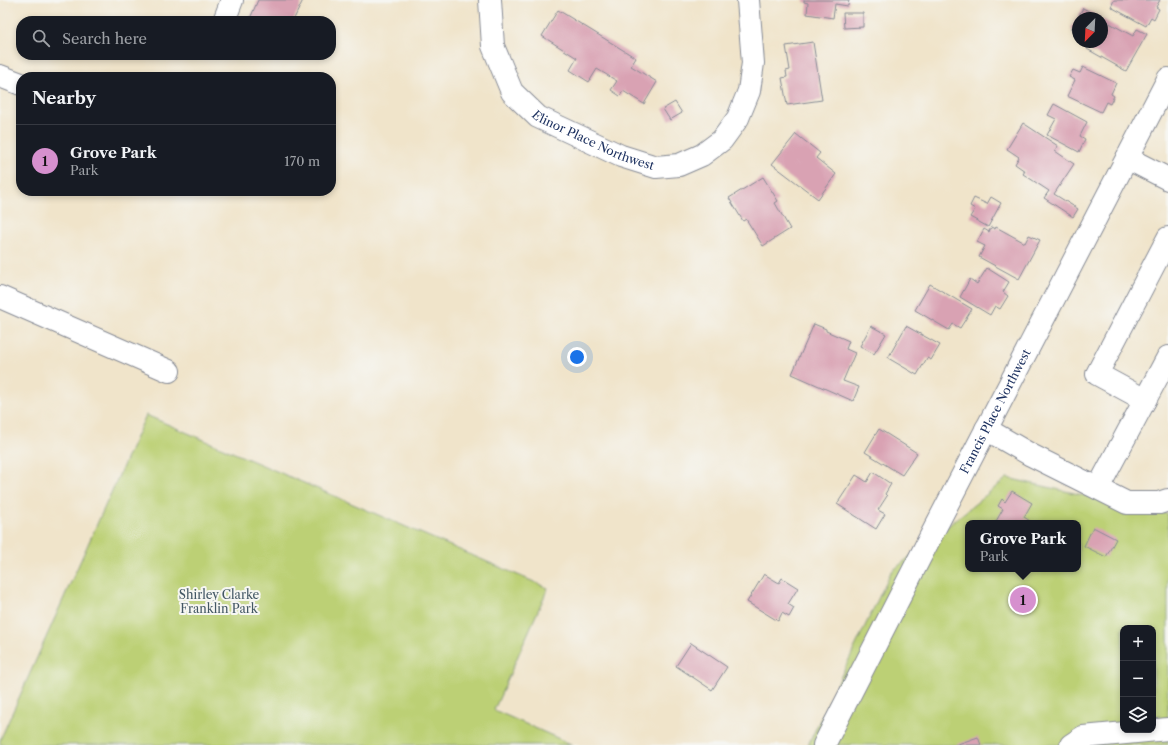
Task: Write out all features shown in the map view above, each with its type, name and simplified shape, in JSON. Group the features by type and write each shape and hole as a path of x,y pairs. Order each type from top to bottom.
{"street":[{"path":"226,16 232,0"},
{"name":"Elinor Place Northwest","path":"490,0 493,46 512,92 538,117 621,156 656,168 679,165 702,155 722,140 738,118 749,91 752,63 748,0"},
{"path":"0,76 16,82"},
{"name":"Francis Place Northwest","path":"824,745 986,428 1168,79"},
{"path":"1127,158 1168,179"},
{"path":"1145,400 1097,374 1168,238"},
{"path":"0,297 169,371"},
{"path":"1098,488 1168,357"},
{"path":"986,428 1031,455 1127,503 1159,503 1168,500"},
{"path":"1071,745 1083,737 1168,730"}],"green space":[{"name":"Shirley Clarke Franklin Park","path":"146,415 548,588 494,710 573,745 0,745 0,740"},
{"path":"1007,478 1168,514 1168,745 808,745 891,572"}],"building":[{"path":"258,0 303,0 295,16 251,16"},
{"path":"804,0 849,0 848,6 835,4 833,18 807,14 808,3 804,2"},
{"path":"1114,0 1160,0 1156,7 1159,9 1154,19 1151,17 1146,26 1111,7"},
{"path":"1083,8 1090,12 1081,12"},
{"path":"558,10 636,58 631,66 657,82 644,104 623,91 620,96 611,90 617,81 597,69 589,82 570,70 577,58 542,36"},
{"path":"843,13 863,13 863,27 844,28"},
{"path":"1108,22 1133,36 1137,29 1147,34 1126,71 1087,49 1108,48"},
{"path":"813,42 822,100 787,105 782,78 787,77 786,71 790,70 786,46"},
{"path":"1083,67 1116,83 1111,94 1114,96 1110,104 1106,102 1101,112 1067,96 1075,80 1069,77 1073,70 1080,73"},
{"path":"675,102 682,113 670,120 663,109"},
{"path":"1054,104 1087,122 1080,136 1085,139 1079,152 1047,135 1056,119 1048,115"},
{"path":"1023,123 1058,146 1055,151 1074,164 1054,194 1078,209 1073,217 1044,198 1049,191 1023,174 1025,171 1015,164 1019,157 1007,149"},
{"path":"796,134 820,153 816,158 836,174 818,199 772,164"},
{"path":"763,177 778,201 775,203 790,229 763,246 746,219 743,221 729,198"},
{"path":"991,197 1001,203 988,227 970,217 975,209 970,206 974,198 987,204"},
{"path":"991,227 995,229 996,227 1025,243 1029,235 1040,240 1019,279 979,257 985,246 977,242 984,229 989,232"},
{"path":"987,268 1009,282 1003,292 1008,296 1000,309 995,306 990,315 960,297 970,279 977,284"},
{"path":"930,284 972,309 960,328 953,324 949,330 915,310"},
{"path":"814,324 849,341 846,349 855,353 843,381 859,387 853,401 792,374"},
{"path":"871,326 886,334 874,354 860,346"},
{"path":"906,326 940,345 931,360 927,358 917,375 888,358"},
{"path":"879,429 917,453 902,475 865,452"},
{"path":"873,472 891,484 885,494 887,496 878,510 885,514 876,529 837,504 856,475 867,482"},
{"path":"1012,491 1032,503 1024,517 1028,520 997,520 1003,509 998,506 1002,499 1005,502"},
{"path":"1093,527 1116,539 1106,557 1084,546"},
{"path":"764,574 779,583 782,578 798,588 788,604 794,608 789,617 782,613 778,621 747,602"},
{"path":"691,643 727,667 712,690 676,666"},
{"path":"978,737 981,745 955,745"}],"place":[{"name":"Grove Park","path":"1023,600"}]}
